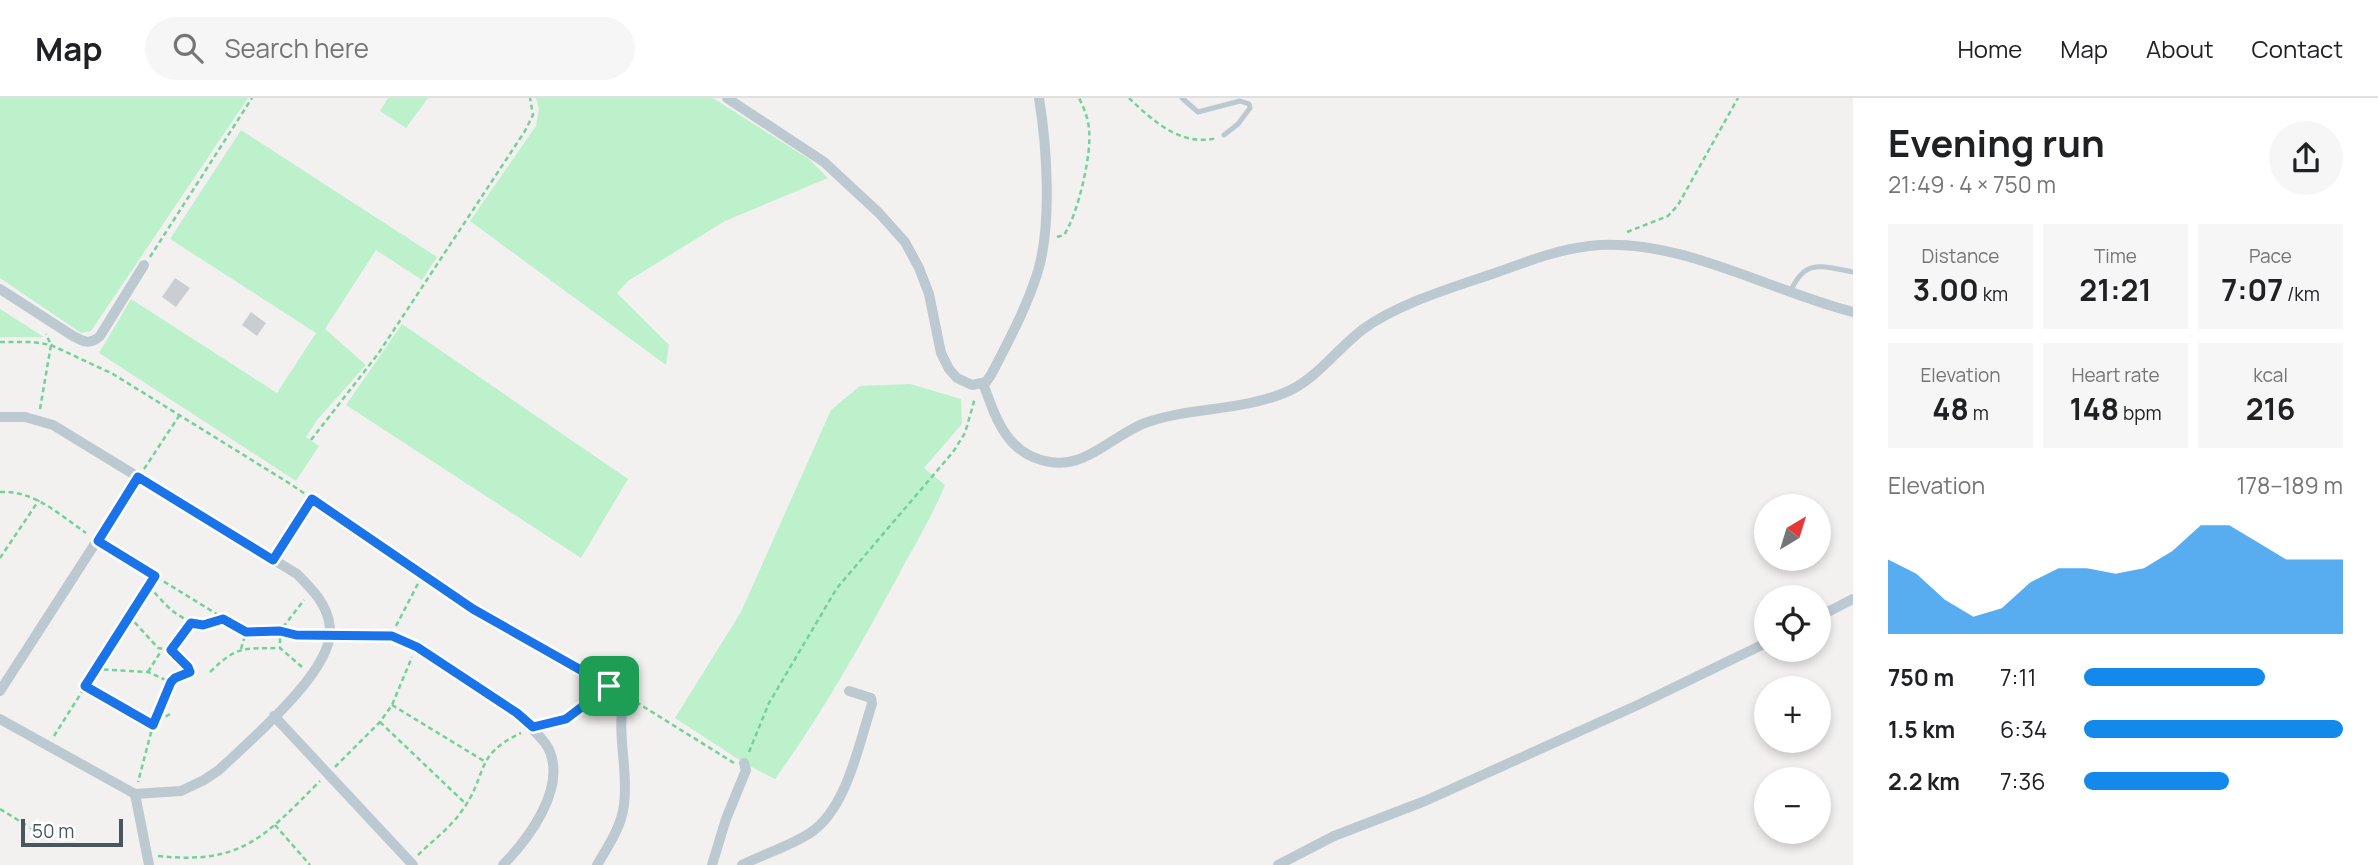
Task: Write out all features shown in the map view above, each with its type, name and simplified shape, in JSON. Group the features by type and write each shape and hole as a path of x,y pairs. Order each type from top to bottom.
{"street":[{"path":"727,98 824,162 895,230 912,252 924,279 944,360 957,378 980,384"},
{"path":"980,384 991,375 1038,271 1044,235 1046,162 1039,98"},
{"path":"980,384 1009,441 1032,456 1064,463 1086,458 1124,433 1146,423 1265,400 1287,392 1313,375 1364,328 1443,291 1559,251 1610,245 1658,250 1731,270 1790,293 1853,312"},
{"path":"0,289 85,343 94,342 144,265"},
{"path":"0,417 38,419 80,439 297,574 326,609 330,636 326,655 312,676 274,716 219,770 204,780 172,793 135,794 0,719"},
{"path":"0,691 138,477"},
{"path":"1831,610 1853,599"},
{"path":"330,636 392,636 417,647 517,713 533,727 551,754 549,793 533,830 503,865"},
{"path":"1278,865 1334,836 1437,795 1640,704 1754,649"},
{"path":"533,727 566,719 609,686"},
{"path":"742,865 812,832 836,805 849,776 872,704 871,698 849,691"},
{"path":"597,865 621,821 625,804 621,712 625,696"},
{"path":"274,716 412,864"},
{"path":"712,865 745,766"},
{"path":"135,794 148,860"}],"lane":[{"path":"1182,98 1198,112 1240,101 1249,104 1250,108 1245,117 1224,135"},
{"path":"1790,293 1800,272 1812,266 1853,272"}],"path":[{"path":"144,265 252,98"},
{"path":"311,440 374,361 506,160 533,115 530,98"},
{"path":"1044,235 1064,235 1072,220 1079,193 1089,153 1090,131 1087,115 1079,98"},
{"path":"1129,98 1157,122 1184,138 1204,141 1224,135"},
{"path":"1610,245 1634,229 1668,216 1678,205 1738,98"},
{"path":"0,342 51,345 113,374 312,499 473,609 609,686"},
{"path":"38,419 51,345"},
{"path":"625,696 698,743 745,766 787,670 838,588 953,452 973,412 980,384"},
{"path":"138,477 179,416"},
{"path":"0,492 20,492 39,500 98,541 246,632 280,631 296,635 330,636"},
{"path":"273,560 312,499"},
{"path":"0,558 39,500"},
{"path":"48,746 155,576"},
{"path":"392,636 422,576"},
{"path":"149,586 163,603 191,623 203,625 223,619"},
{"path":"280,648 280,631 312,589"},
{"path":"129,617 162,650 171,650 190,672 171,682 153,725 135,794"},
{"path":"171,650 191,623"},
{"path":"241,649 246,632"},
{"path":"148,860 204,860 225,855 245,846 275,825 380,722 392,705 417,647"},
{"path":"209,672 229,653 241,649 280,648 312,676"},
{"path":"148,672 162,650"},
{"path":"95,669 148,672 171,682"},
{"path":"85,686 153,725"},
{"path":"392,705 484,761"},
{"path":"153,725 170,714"},
{"path":"380,722 466,804"},
{"path":"412,864 460,814 475,790 484,761 491,750 533,727"},
{"path":"0,809 49,839"},
{"path":"275,825 310,865"}],"green space":[{"path":"0,98 248,98 91,331 81,333 0,278"},
{"path":"388,98 428,98 406,128 380,111"},
{"path":"536,98 713,98 809,159 828,178 725,221 628,281 617,293 669,345 666,365 470,221 536,126 539,109"},
{"path":"241,130 437,257 422,280 376,250 325,329 366,365 317,420 306,437 319,446 296,481 99,353 131,299 277,393 316,333 170,239"},
{"path":"0,309 44,337 0,337"},
{"path":"402,324 628,479 581,558 346,405"},
{"path":"910,384 961,399 962,424 924,468 945,485 923,531 855,654 809,730 775,779 744,763 675,718 741,612 831,410 860,386"}],"building":[{"path":"175,278 190,288 176,307 162,297"},
{"path":"251,312 266,323 257,336 242,325"}],"route":[{"path":"138,477 273,560 312,499 473,609 609,686 566,719 533,727 517,713 417,647 392,636 246,632 223,619 203,625 191,623 171,650 190,672 171,682 153,725 85,686 155,576 98,541 138,477"}]}
